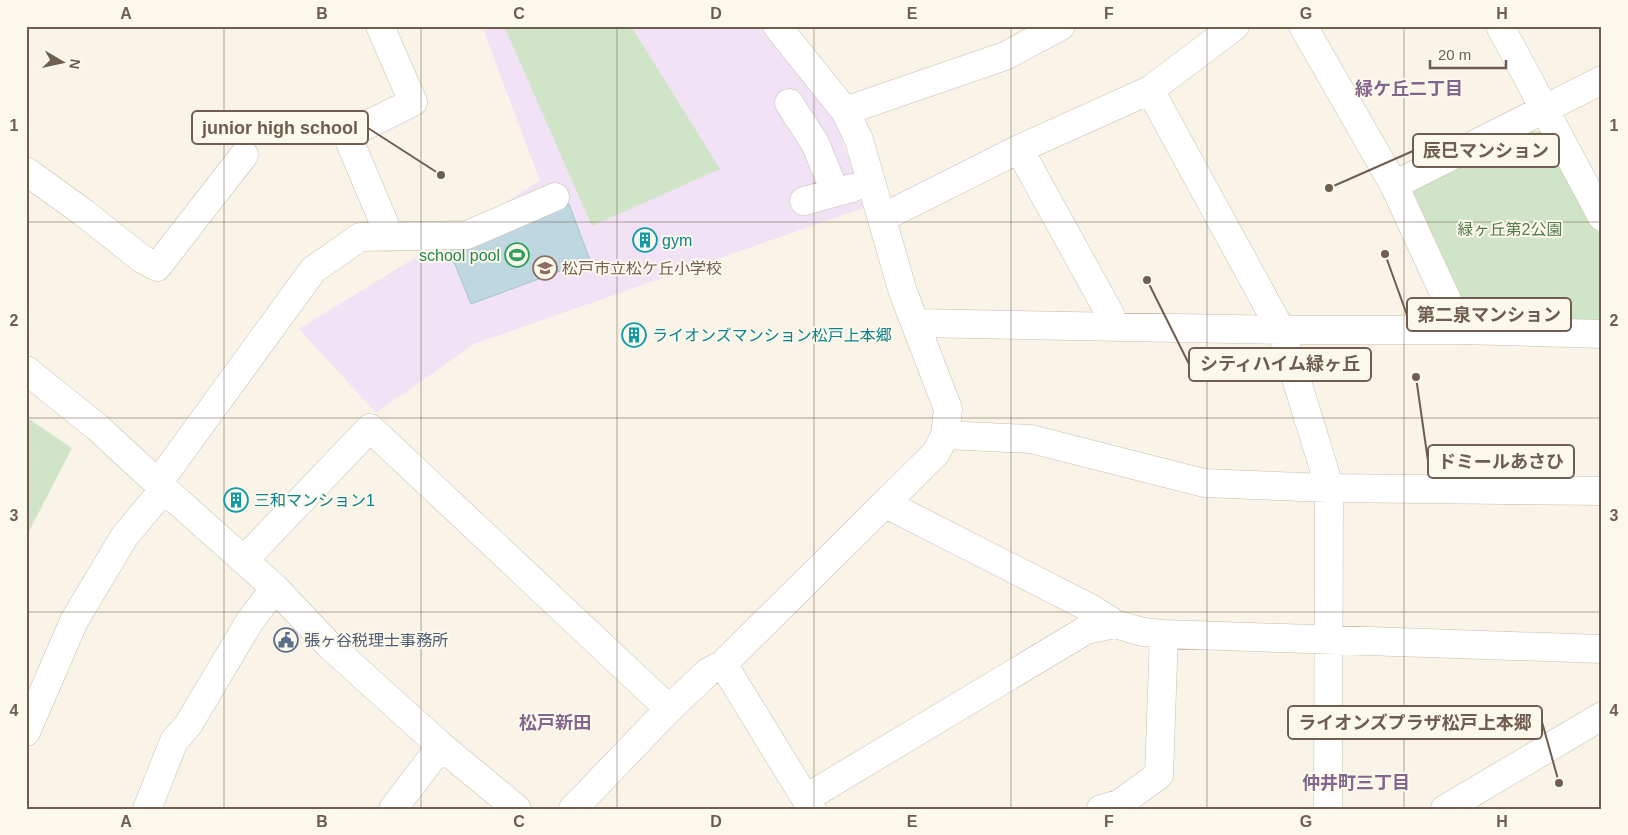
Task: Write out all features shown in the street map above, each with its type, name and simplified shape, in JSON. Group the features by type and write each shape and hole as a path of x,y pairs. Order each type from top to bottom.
{"street":[{"path":"380,26 413,102 347,135 390,237"},
{"path":"845,111 1005,56 1061,26"},
{"path":"882,218 1019,149 1150,90 1235,26"},
{"path":"1303,26 1394,185 1461,330"},
{"path":"1500,26 1602,217"},
{"path":"572,809 668,709 708,672 723,664 886,504 936,453 945,435 948,409 890,251 859,140 845,111 781,28"},
{"path":"1394,185 1546,110 1602,80"},
{"path":"1150,90 1281,330 1329,488 1328,809"},
{"path":"789,103 815,143 835,192"},
{"path":"1019,149 1110,314 1112,327"},
{"path":"26,171 84,213 142,259 157,267 244,155"},
{"path":"804,201 870,183"},
{"path":"26,732 74,621 124,537 313,270 360,237 467,235 555,197"},
{"path":"916,323 1281,330 1461,330 1602,334"},
{"path":"26,370 47,384 97,427 275,588 328,644 441,746 517,809"},
{"path":"244,560 370,428 668,709"},
{"path":"945,435 1031,439 1204,483 1329,488 1602,491"},
{"path":"886,504 1092,609 1115,624 1143,632 1602,649"},
{"path":"147,809 174,741 188,725 250,621 275,588"},
{"path":"723,664 809,804 1086,630 1115,624"},
{"path":"1114,807 1159,775 1164,634"},
{"path":"1445,809 1602,716"},
{"path":"393,809 441,746"}],"shaded area":[{"name":"松戸市立松ケ丘小学校","path":"482,26 766,26 835,120 866,207 474,344 376,413 299,329 540,181"}],"green space":[{"path":"504,26 631,26 720,169 592,226"},
{"name":"緑ヶ丘第2公園","path":"1531,131 1542,132 1548,135 1602,238 1602,324 1470,318 1411,197 1416,189"},
{"path":"26,417 72,448 26,537"}],"water":[{"name":"school pool","path":"569,204 590,260 471,304 450,252 451,248"}],"place":[{"name":"junior high school","path":"441,175"},
{"name":"辰巳マンション","path":"1329,188"},
{"name":"gym","path":"645,240"},
{"name":"第二泉マンション","path":"1385,254"},
{"name":"school pool","path":"517,255"},
{"name":"松戸市立松ケ丘小学校","path":"545,268"},
{"name":"シティハイム緑ヶ丘","path":"1147,280"},
{"name":"ライオンズマンション松戸上本郷","path":"634,335"},
{"name":"ドミールあさひ","path":"1416,377"},
{"name":"三和マンション1","path":"236,500"},
{"name":"張ヶ谷税理士事務所","path":"286,640"},
{"name":"ライオンズプラザ松戸上本郷","path":"1559,783"}],"district":[{"name":"緑ケ丘二丁目","path":"1409,89"},
{"name":"松戸新田","path":"555,723"},
{"name":"仲井町三丁目","path":"1356,783"}]}
